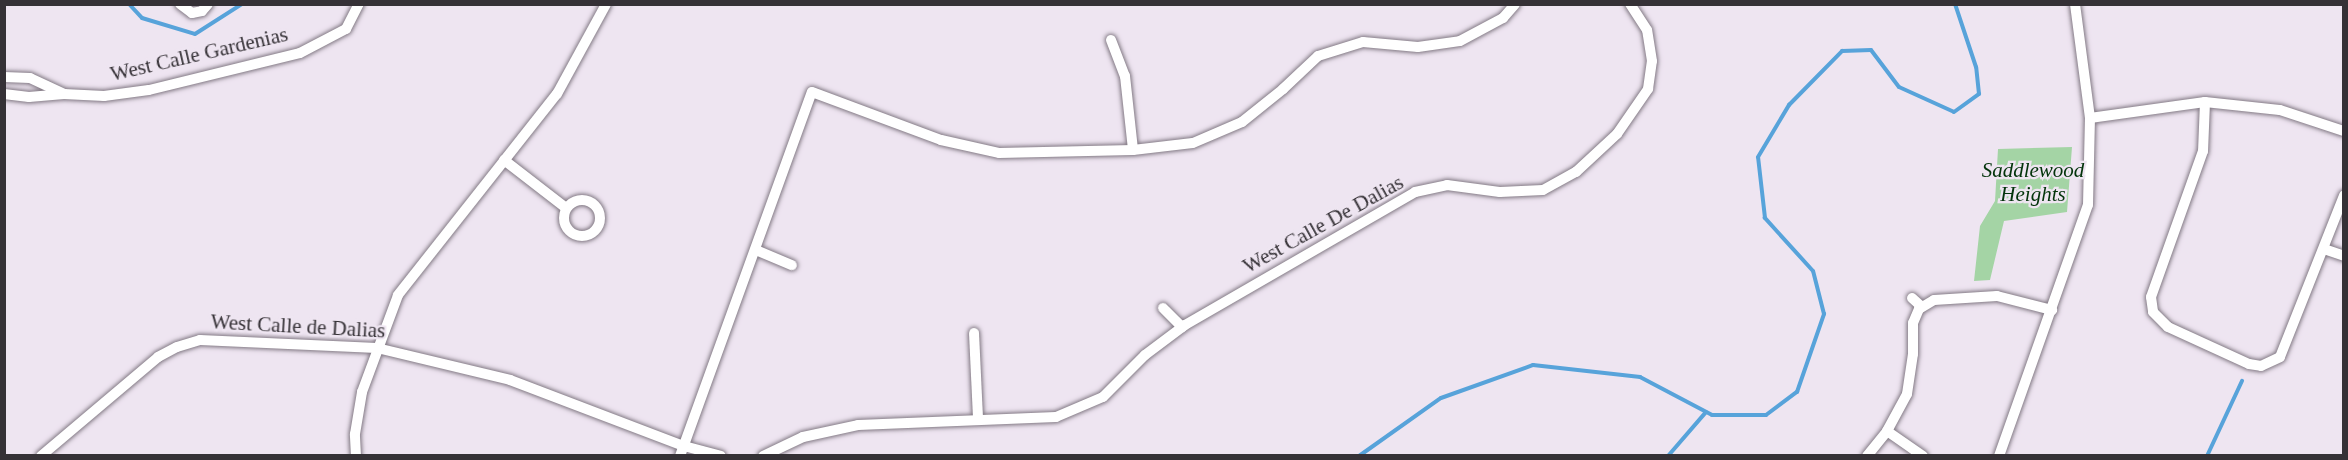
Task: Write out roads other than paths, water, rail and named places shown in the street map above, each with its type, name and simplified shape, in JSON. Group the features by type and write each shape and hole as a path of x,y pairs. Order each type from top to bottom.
{"street":[{"name":"West Calle Gardenias","path":"180,4 192,13 202,11 208,4"},
{"name":"West Calle Gardenias","path":"4,94 29,97 64,94 104,96 149,90 300,53 346,29 359,4"},
{"path":"356,456 355,434 362,392 398,295 557,94 606,4"},
{"path":"722,456 682,451 812,92 941,140 999,153 1133,150 1193,143 1242,122 1283,89 1318,56 1364,42 1418,47 1460,41 1503,18 1515,4"},
{"name":"West Calle De Dalias","path":"763,456 803,437 858,425 1056,417 1102,397 1145,355 1182,327 1415,192 1447,185 1500,192 1543,190 1576,172 1617,134 1648,89 1652,61 1647,30 1630,4"},
{"path":"1999,456 2088,205 2090,118 2075,4"},
{"path":"1111,40 1125,76 1133,150"},
{"name":"West Calle Gardenias","path":"4,77 30,78 64,94"},
{"path":"2090,118 2205,102 2280,110 2343,131"},
{"path":"2205,102 2203,151 2152,290 2149,312 2168,327 2248,364 2271,366 2285,349 2343,195"},
{"path":"504,160 566,208"},
{"path":"2324,249 2343,256"},
{"path":"756,250 792,265"},
{"path":"1867,456 1887,431 1907,394 1913,354 1913,322 1922,307 1942,299 1996,296 2052,310"},
{"path":"1912,298 1922,307"},
{"path":"1163,308 1182,327"},
{"path":"974,333 978,419"},
{"name":"West Calle de Dalias","path":"41,456 158,357 177,346 200,340 377,348 510,380 682,451"},
{"path":"1887,431 1923,456"}],"waterway":[{"path":"129,4 142,18 195,34 242,4"},
{"path":"1359,456 1441,398 1533,365 1640,377 1712,415 1766,415 1797,392 1824,314 1813,271 1765,218 1758,157 1789,105 1842,51 1871,50 1899,87 1954,112 1979,94 1976,67 1955,4"},
{"path":"2207,456 2242,381"},
{"path":"1668,456 1706,412"}],"park label":[{"name":"Saddlewood Heights","path":"2033,182"}]}
